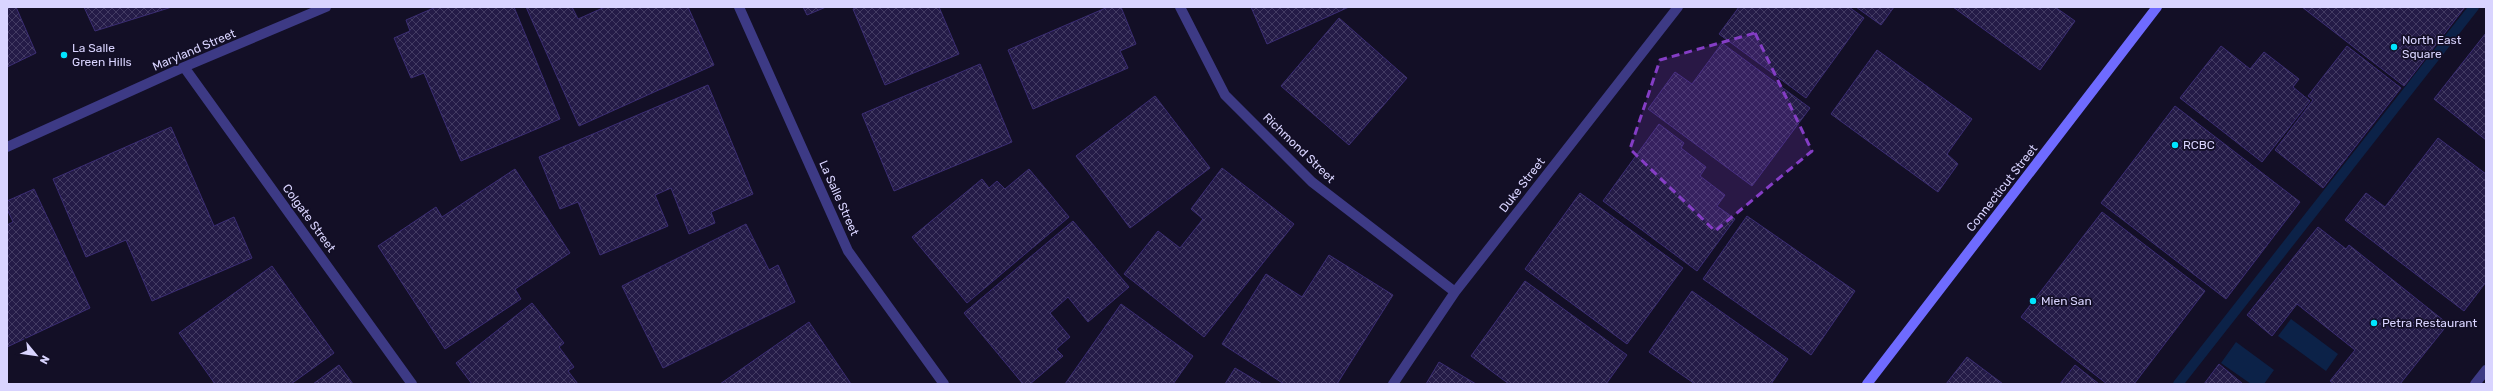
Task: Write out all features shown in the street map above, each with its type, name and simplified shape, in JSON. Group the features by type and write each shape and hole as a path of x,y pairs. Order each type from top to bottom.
{"street":[{"name":"Maryland Street","path":"7,147 184,67 326,7"},
{"name":"La Salle Street","path":"739,7 848,251 944,384"},
{"name":"Richmond Street","path":"1180,7 1225,95 1312,182 1455,292"},
{"name":"Duke Street","path":"1393,384 1455,292 1678,7"},
{"name":"Connecticut Street","path":"1867,384 2157,7"},
{"name":"Colgate Street","path":"184,67 412,384"},
{"path":"2480,382 2486,370"}],"highlighted area":[{"path":"1755,33 1812,151 1715,231 1630,149 1660,60"}],"water":[{"path":"2291,319 2338,354 2326,371 2278,336"},
{"path":"2236,342 2274,370 2264,384 2251,384 2221,363"}],"building":[{"path":"7,7 16,7 36,53 7,67"},
{"path":"84,7 172,7 95,31"},
{"path":"436,7 514,7 560,119 461,161 424,73 411,78 394,38 410,31 406,20"},
{"path":"526,7 572,7 578,19 605,7 688,7 714,65 579,126"},
{"path":"803,7 826,7 807,15"},
{"path":"857,7 939,7 959,54 885,85 853,9"},
{"path":"1108,7 1121,7 1136,44 1120,51 1128,68 1033,109 1008,50"},
{"path":"1251,7 1349,7 1267,44"},
{"path":"1739,7 1849,7 1864,18 1806,98 1719,34"},
{"path":"1856,7 1894,7 1881,25"},
{"path":"1953,7 2055,7 2075,21 2040,70"},
{"name":"North East Square","path":"2302,7 2465,7 2404,86"},
{"path":"1339,18 1407,78 1349,145 1281,86"},
{"path":"2486,33 2486,140 2434,99"},
{"path":"1722,43 1810,108 1752,186 1648,109 1675,72 1692,84"},
{"path":"2221,46 2250,69 2264,52 2299,79 2293,87 2310,101 2262,162 2180,98"},
{"path":"2347,46 2401,88 2323,188 2275,150 2313,100 2308,96"},
{"path":"1877,50 1972,119 1947,154 1958,164 1938,192 1831,114"},
{"path":"980,64 1012,142 894,191 862,114"},
{"path":"708,85 753,194 711,212 715,223 689,234 671,188 655,195 668,226 600,255 578,202 560,209 539,157"},
{"path":"1155,96 1210,168 1130,228 1076,156"},
{"path":"2175,106 2300,202 2226,299 2101,203"},
{"path":"1659,124 1684,143 1681,148 1706,167 1700,176 1725,195 1717,206 1735,219 1697,271 1603,201"},
{"path":"171,127 214,226 234,217 252,258 152,301 126,240 86,257 53,179"},
{"path":"2438,138 2486,174 2486,282 2464,311 2345,220 2366,193 2385,207"},
{"path":"1222,168 1294,224 1204,337 1124,274 1158,231 1180,248 1203,219 1191,209"},
{"path":"515,169 570,253 515,289 521,299 445,349 378,246 436,207 442,217"},
{"path":"1029,169 1069,217 967,303 912,237 982,179 989,188 997,181 1005,189"},
{"path":"34,189 90,308 7,347 7,225 13,222 7,209 7,201"},
{"path":"1580,193 1683,268 1627,344 1525,269"},
{"path":"2102,212 2205,291 2134,384 2107,384 2021,317"},
{"path":"1747,216 1855,291 1811,355 1703,279"},
{"path":"1073,221 1129,287 1088,322 1068,297 1050,313 1070,337 1056,349 1063,356 1030,384 1023,384 964,313"},
{"path":"746,224 769,270 778,265 795,302 663,368 622,286"},
{"path":"2318,227 2346,249 2349,245 2448,324 2400,384 2334,384 2330,381 2355,350 2297,304 2272,336 2247,315"},
{"path":"1329,255 1393,295 1337,384 1284,384 1222,344 1266,274 1302,297"},
{"path":"272,266 334,353 291,384 215,384 179,333"},
{"path":"1525,281 1627,355 1606,384 1509,384 1471,356"},
{"path":"1692,291 1788,359 1771,384 1695,384 1649,352"},
{"path":"532,303 564,343 559,347 574,367 568,371 578,384 472,384 456,363"},
{"path":"1121,304 1193,356 1173,384 1065,384"},
{"path":"809,322 851,384 720,384"},
{"path":"1967,357 2003,384 1946,384"},
{"path":"1439,362 1476,384 1426,384"},
{"path":"2219,364 2243,384 2204,384"},
{"path":"339,365 353,384 313,384"},
{"path":"2075,365 2099,384 2060,384"},
{"path":"1235,368 1262,384 1225,384"}],"waterway":[{"path":"2178,384 2474,7"}],"place":[{"name":"North East Square","path":"2394,47"},
{"name":"La Salle Green Hills","path":"64,55"},
{"name":"RCBC","path":"2175,145"},
{"name":"Mien San","path":"2033,301"},
{"name":"Petra Restaurant","path":"2374,323"}]}
